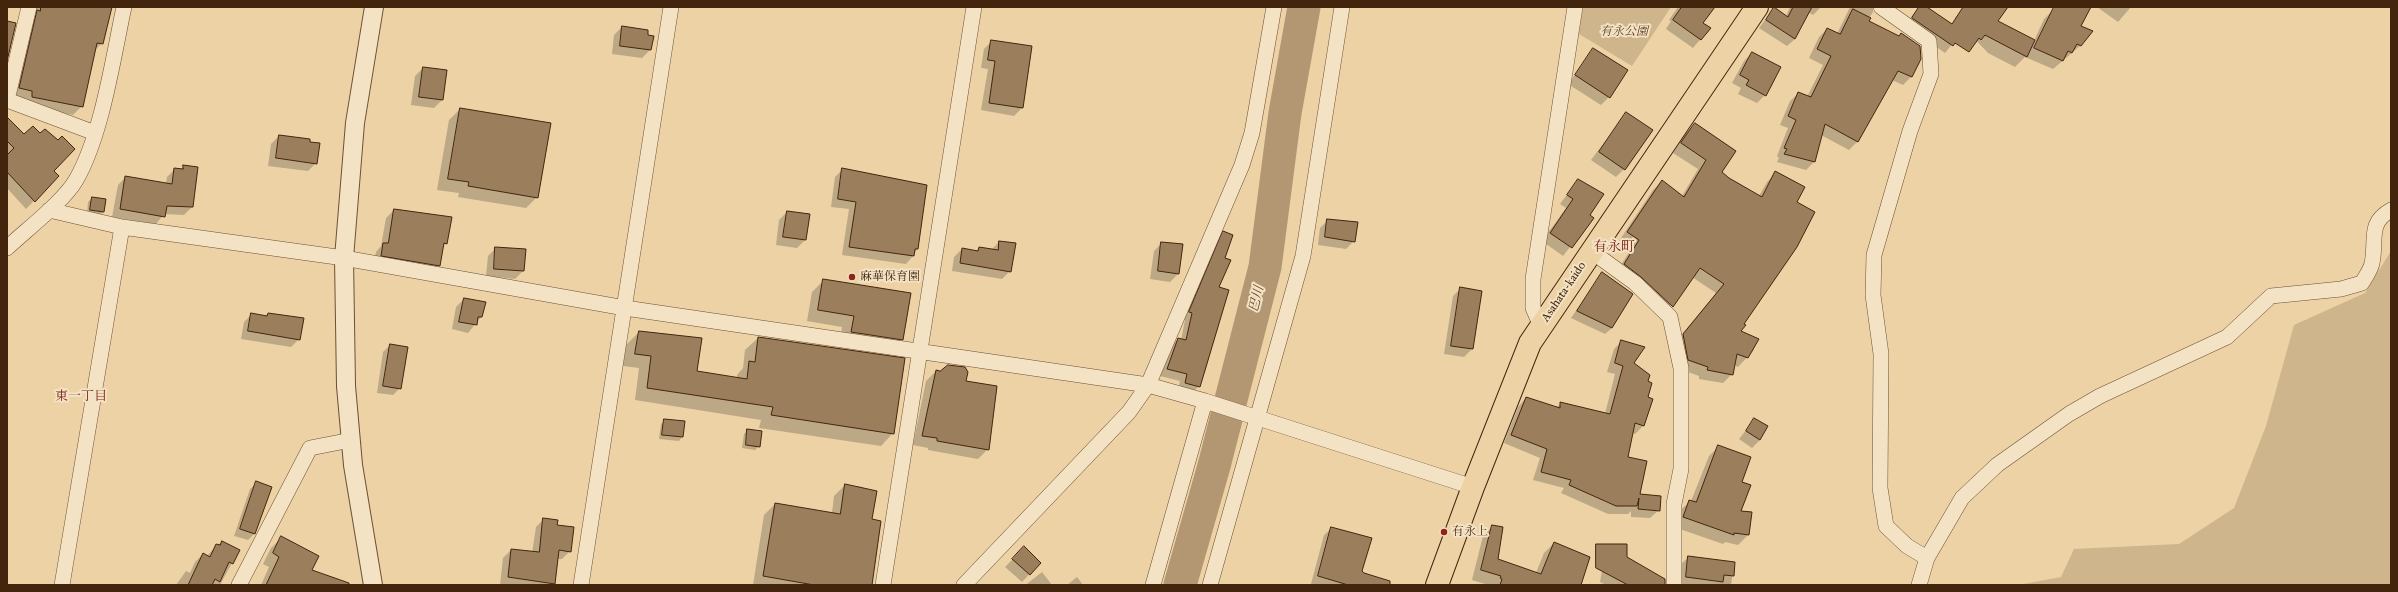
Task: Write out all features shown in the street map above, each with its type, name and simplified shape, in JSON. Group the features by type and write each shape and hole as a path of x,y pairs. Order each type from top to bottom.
{"main road":[{"name":"Asahata-kaido","path":"1438,585 1473,486 1527,350 1541,326 1591,251 1757,7"}],"street":[{"path":"29,7 7,100 12,108 95,133"},
{"path":"7,248 49,210 76,180 95,133 124,7"},
{"path":"373,585 359,506 346,386 344,258 355,123 374,7"},
{"path":"581,585 672,7"},
{"path":"883,585 974,7"},
{"path":"964,585 1129,412 1148,385 1242,165 1252,133 1274,7"},
{"path":"1210,585 1258,419 1302,256 1342,7"},
{"path":"1541,326 1533,308 1533,279 1575,7"},
{"path":"1881,7 1929,41 1931,74 1910,131 1874,255 1873,294 1881,354 1880,488 1886,526 1907,546 1927,558"},
{"path":"49,210 122,227 344,258 625,308 1148,385 1204,401 1473,486"},
{"path":"1919,585 1927,558 1962,498 1997,465 2069,414 2100,396 2227,337 2271,296 2342,289 2362,283 2372,264 2374,231 2379,218 2391,210"},
{"path":"62,585 122,227"},
{"path":"1591,251 1635,283 1670,317 1681,368 1681,469 1674,504 1674,585"},
{"path":"1153,585 1204,401"},
{"path":"239,585 310,448 351,440"}],"green space":[{"name":"有永公園","path":"1583,7 1671,7 1632,66 1579,34"},
{"path":"2391,251 2391,585 2018,585 2061,577 2074,549 2179,544 2234,508 2266,426 2294,325 2365,293"}],"building":[{"path":"41,7 112,7 103,44 97,43 83,107 32,97 32,91 19,88 37,10 40,11"},
{"path":"1682,7 1715,7 1703,23 1711,28 1701,40 1673,20"},
{"path":"1774,7 1788,17 1793,7 1812,7 1795,39 1766,20"},
{"path":"1919,7 1927,7 1952,24 1963,7 2008,7 1998,21 2035,40 2027,57 1985,35 1981,40 1979,38 1969,52 1955,43 1953,46 1912,18"},
{"path":"2054,7 2091,7 2081,26 2093,31 2081,46 2077,44 2072,53 2068,51 2063,61 2034,48"},
{"path":"1853,9 1871,18 1869,21 1899,36 1901,33 1920,46 1921,59 1912,77 1898,71 1858,142 1825,124 1815,162 1784,154 1787,149 1784,148 1796,120 1788,116 1798,92 1811,97 1831,56 1817,49 1827,28 1840,34"},
{"path":"7,21 16,23 7,61"},
{"path":"622,26 648,30 648,35 654,36 651,50 620,46"},
{"path":"991,40 1032,46 1023,108 989,103 995,61 988,60"},
{"path":"1593,48 1628,70 1610,98 1575,75"},
{"path":"1752,52 1781,67 1766,96 1746,85 1749,80 1740,75"},
{"path":"423,67 447,70 443,100 419,97"},
{"path":"460,108 551,123 538,198 468,186 469,182 448,179"},
{"path":"1626,112 1653,130 1625,170 1599,152"},
{"path":"7,117 24,134 33,126 40,133 45,129 58,140 62,136 75,149 54,171 59,176 35,202 7,172 7,155 14,148 7,141"},
{"path":"1695,123 1736,151 1722,172 1729,178 1762,197 1775,171 1805,187 1797,202 1815,212 1797,247 1744,324 1746,325 1741,331 1759,339 1748,358 1737,354 1733,375 1707,370 1708,367 1688,360 1683,334 1724,284 1700,268 1673,307 1641,277 1624,264 1639,240 1627,232 1662,180 1684,197 1706,160 1681,143"},
{"path":"279,135 310,139 310,142 320,143 317,164 276,158"},
{"path":"183,165 198,167 193,207 167,206 165,217 120,209 125,176 172,184 174,168 183,169"},
{"path":"842,168 927,185 918,249 915,249 914,256 849,247 856,202 838,199"},
{"path":"1578,179 1604,194 1590,215 1594,218 1572,248 1550,233 1573,199 1567,195"},
{"path":"92,197 106,199 104,212 90,210"},
{"path":"394,209 452,217 447,244 444,243 440,266 381,256 383,243 388,243"},
{"path":"787,211 810,214 806,240 783,237"},
{"path":"1327,219 1358,222 1355,242 1325,237"},
{"path":"1223,231 1233,235 1225,258 1231,260 1219,287 1229,290 1200,387 1185,383 1187,374 1167,369 1178,338 1186,340 1192,313 1189,312"},
{"path":"999,241 1016,243 1011,272 960,263 962,248 978,251 979,247 998,250"},
{"path":"1161,242 1183,244 1179,274 1158,271"},
{"path":"495,247 526,249 524,271 494,269"},
{"path":"1602,272 1633,294 1612,328 1577,311"},
{"path":"823,279 911,293 903,340 851,332 854,316 818,310"},
{"path":"1460,287 1482,291 1473,349 1451,346"},
{"path":"464,298 486,302 482,317 478,317 477,325 459,322"},
{"path":"251,313 267,316 268,313 304,318 300,340 248,331"},
{"path":"639,331 702,338 697,371 747,379 749,361 755,362 758,337 905,358 894,434 771,415 773,407 647,388 651,356 635,354"},
{"path":"1621,340 1645,347 1634,363 1650,375 1648,381 1652,383 1648,397 1653,399 1644,426 1635,423 1628,457 1647,461 1640,494 1661,496 1660,511 1638,509 1639,498 1637,506 1616,506 1569,485 1571,480 1541,472 1547,449 1511,435 1526,397 1560,408 1560,402 1610,414 1623,366 1615,363"},
{"path":"390,344 408,347 401,389 383,386"},
{"path":"948,365 965,367 968,372 966,381 997,386 989,450 937,441 937,438 922,436 936,370 940,371"},
{"path":"1754,418 1768,426 1760,440 1746,431"},
{"path":"664,419 685,421 683,437 662,435"},
{"path":"747,429 762,431 760,447 746,445"},
{"path":"1718,445 1751,457 1742,482 1751,485 1741,511 1752,512 1749,535 1734,533 1734,535 1683,517 1689,500 1696,502"},
{"path":"256,481 272,487 255,534 240,529"},
{"path":"845,484 877,491 872,519 881,521 872,585 814,585 763,576 775,503 840,514"},
{"path":"543,518 558,520 557,525 574,527 571,552 559,550 555,584 508,577 511,549 539,552"},
{"path":"1492,525 1503,527 1498,559 1541,574 1554,542 1590,557 1581,585 1500,585 1502,579 1500,578 1501,576 1481,570"},
{"path":"1331,527 1372,538 1362,571 1364,573 1390,581 1390,585 1348,585 1318,576"},
{"path":"281,536 319,556 312,570 349,583 349,585 266,585 279,557 273,553"},
{"path":"222,541 240,550 233,564 229,562 220,582 215,579 212,585 188,585 203,553 210,557 216,544 220,545"},
{"path":"1596,544 1627,544 1627,557 1665,579 1665,585 1628,585 1596,568"},
{"path":"1024,546 1041,563 1030,575 1012,559"},
{"path":"1688,556 1735,562 1734,576 1724,575 1723,582 1686,577"}],"waterway":[{"name":"巴川","path":"1180,585 1214,466 1265,267 1285,113 1304,7"}],"place":[{"name":"麻華保育園","path":"852,277"},
{"name":"有永上","path":"1444,532"}],"district":[{"name":"有永町","path":"1614,248"},
{"name":"東一丁目","path":"81,397"}]}
